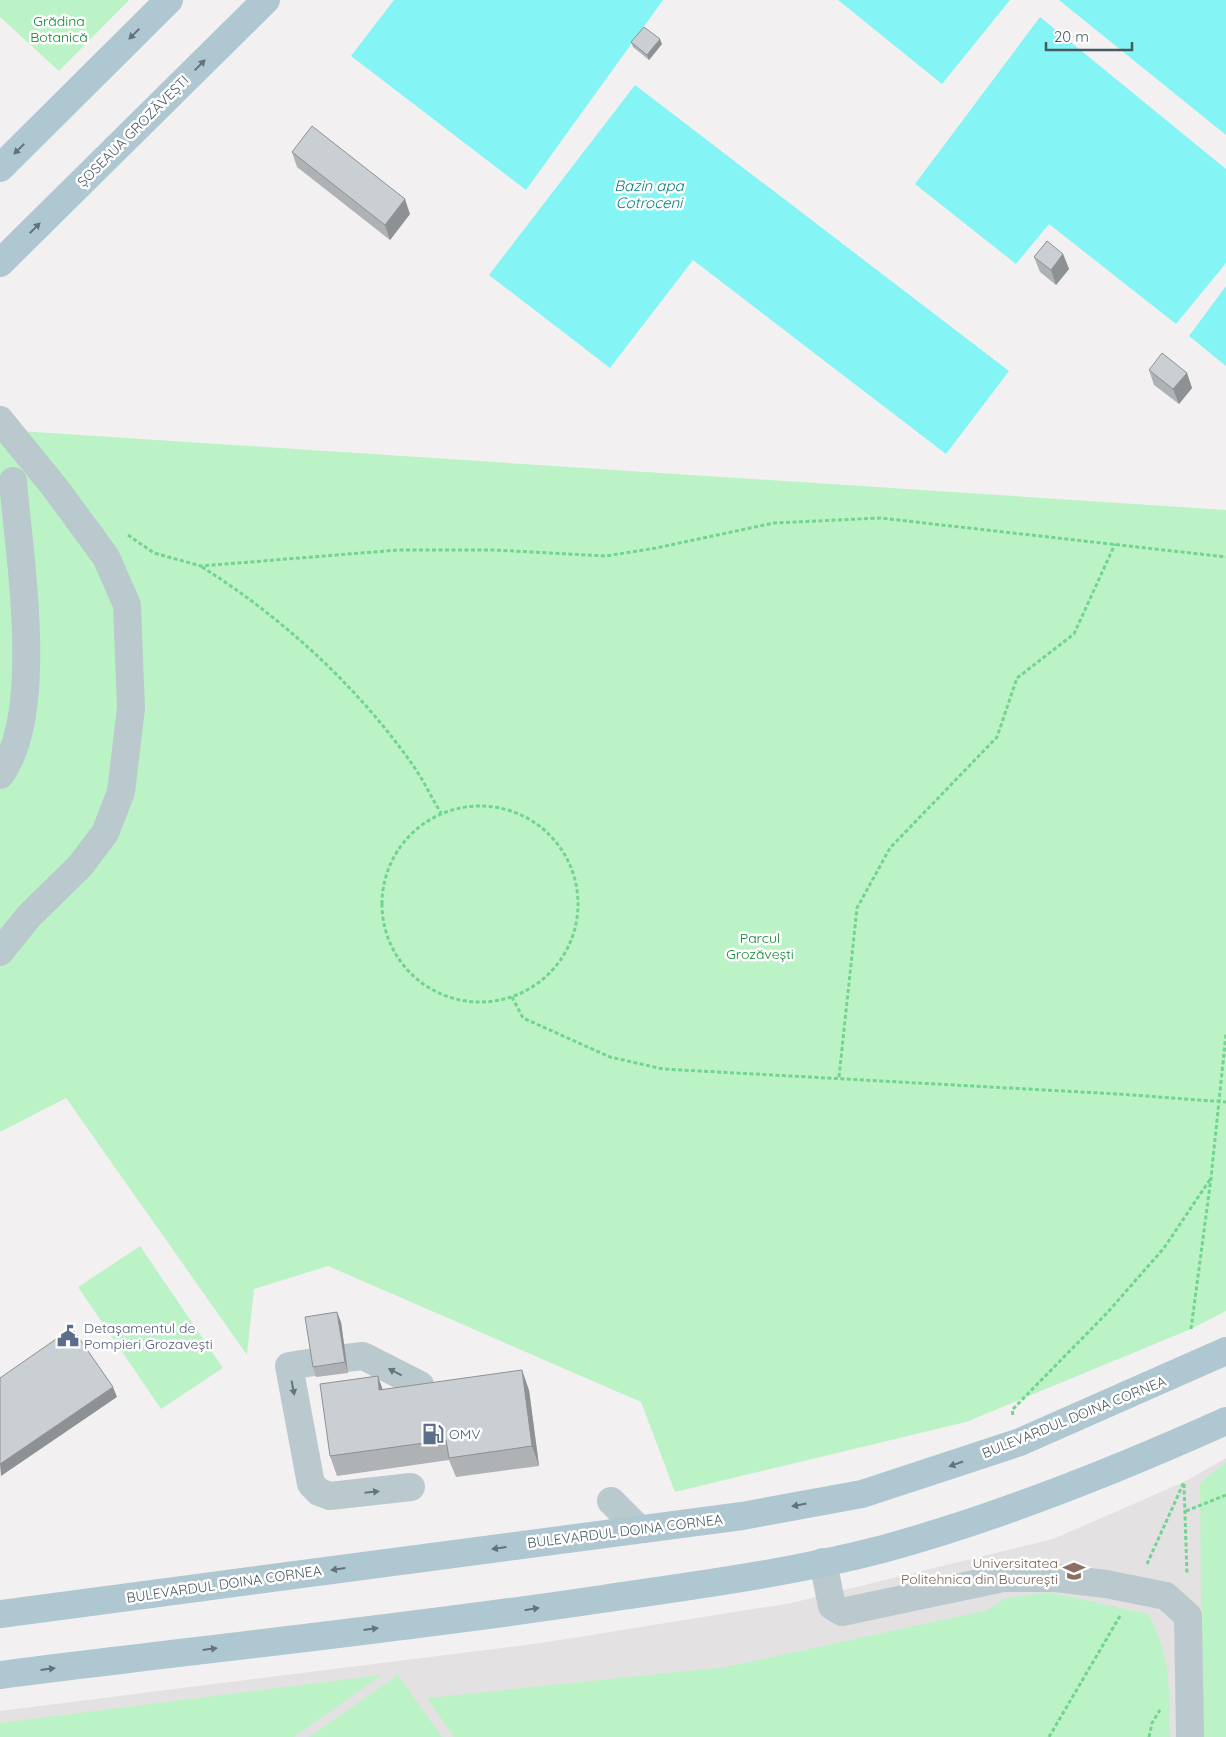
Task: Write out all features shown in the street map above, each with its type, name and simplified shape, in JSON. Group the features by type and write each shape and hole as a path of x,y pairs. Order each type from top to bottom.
{"main road":[{"path":"0,168 169,0"},
{"name":"ȘOSEAUA GROZĂVEȘTI","path":"0,262 266,0"},
{"name":"BULEVARDUL DOINA CORNEA","path":"0,1614 742,1516 862,1494 1020,1442 1226,1351"},
{"path":"0,1675 507,1613 748,1577 823,1562 882,1549 981,1518 1167,1448 1226,1421"}],"lane":[{"path":"0,420 34,461 106,557 128,605 131,708 121,792 106,834 80,866 28,916 0,952"},
{"path":"0,775 7,765 19,737 27,686 25,628 6,487 34,461"},
{"path":"346,1358 363,1356 420,1385 428,1440"},
{"path":"314,1362 289,1366 311,1484 319,1492 330,1496 411,1487"},
{"path":"610,1502 639,1529"},
{"path":"823,1562 832,1606 842,1612 1003,1578 1055,1578 1106,1584 1166,1596 1188,1616 1190,1737"}],"path":[{"path":"201,566 398,550 494,550 606,556 656,548 774,523 880,518 1226,557"},
{"path":"124,532 154,553 201,566 250,600 300,641 363,702 412,765 441,813"},
{"path":"839,1077 857,908 890,848 997,737 1018,678 1074,634 1115,544"},
{"path":"472,806 503,808 532,820 556,842 572,869 579,899 575,931 562,960 540,982 512,997 480,1002 446,997 417,980 396,955 384,923 382,890 392,858 413,832 441,813 472,806"},
{"path":"512,997 523,1018 610,1057 663,1069 839,1077 1226,1102"},
{"path":"1191,1329 1211,1178 1226,1034"},
{"path":"1020,1442 1012,1410 1107,1313 1164,1248 1211,1178"},
{"path":"1050,1737 1134,1591 1184,1482 1188,1616"},
{"path":"1186,1511 1226,1495"}],"shaded area":[{"name":"Universitatea Politehnica din București","path":"1226,1458 1226,1737 0,1737 0,1711 541,1643 791,1603 1053,1539 1184,1482"}],"green space":[{"name":"Grădina Botanică","path":"0,0 129,0 59,71 0,17"},
{"name":"Parcul Grozăvești","path":"0,426 5,430 1226,510 1226,1311 1191,1329 966,1422 675,1492 641,1402 328,1266 254,1289 247,1355 66,1098 0,1132"},
{"path":"140,1246 223,1368 161,1409 78,1287"},
{"path":"1226,1462 1226,1737 1202,1737 1200,1483"},
{"path":"1048,1592 1148,1614 1161,1645 1168,1674 1170,1737 454,1737 427,1698 726,1667 988,1610 1004,1599"},
{"path":"382,1675 294,1737 0,1737 0,1723"},
{"path":"398,1675 442,1737 309,1737"}],"water":[{"path":"394,0 663,0 526,190 351,56"},
{"path":"838,0 1010,0 942,84"},
{"path":"1059,0 1226,0 1226,135"},
{"path":"1040,17 1226,169 1226,263 1176,324 1049,224 1016,264 915,184"},
{"name":"Bazin apa Cotroceni","path":"635,85 1009,371 946,454 693,260 610,368 489,275"},
{"path":"1226,286 1226,366 1189,336"}],"building":[{"path":"644,27 660,39 647,55 631,42"},
{"path":"312,126 405,199 385,225 292,152"},
{"path":"1047,241 1063,254 1051,270 1034,257"},
{"path":"1162,353 1187,373 1173,389 1149,370"},
{"path":"337,1312 345,1362 313,1367 305,1317"},
{"path":"72,1328 113,1387 0,1464 0,1378"},
{"name":"OMV","path":"522,1370 532,1446 449,1458 446,1440 330,1456 320,1384 378,1376 379,1390"}],"place":[{"name":"Detașamentul de Pompieri Grozavești","path":"68,1336"},
{"name":"OMV","path":"433,1434"},
{"name":"Universitatea Politehnica din București","path":"1074,1571"}]}
